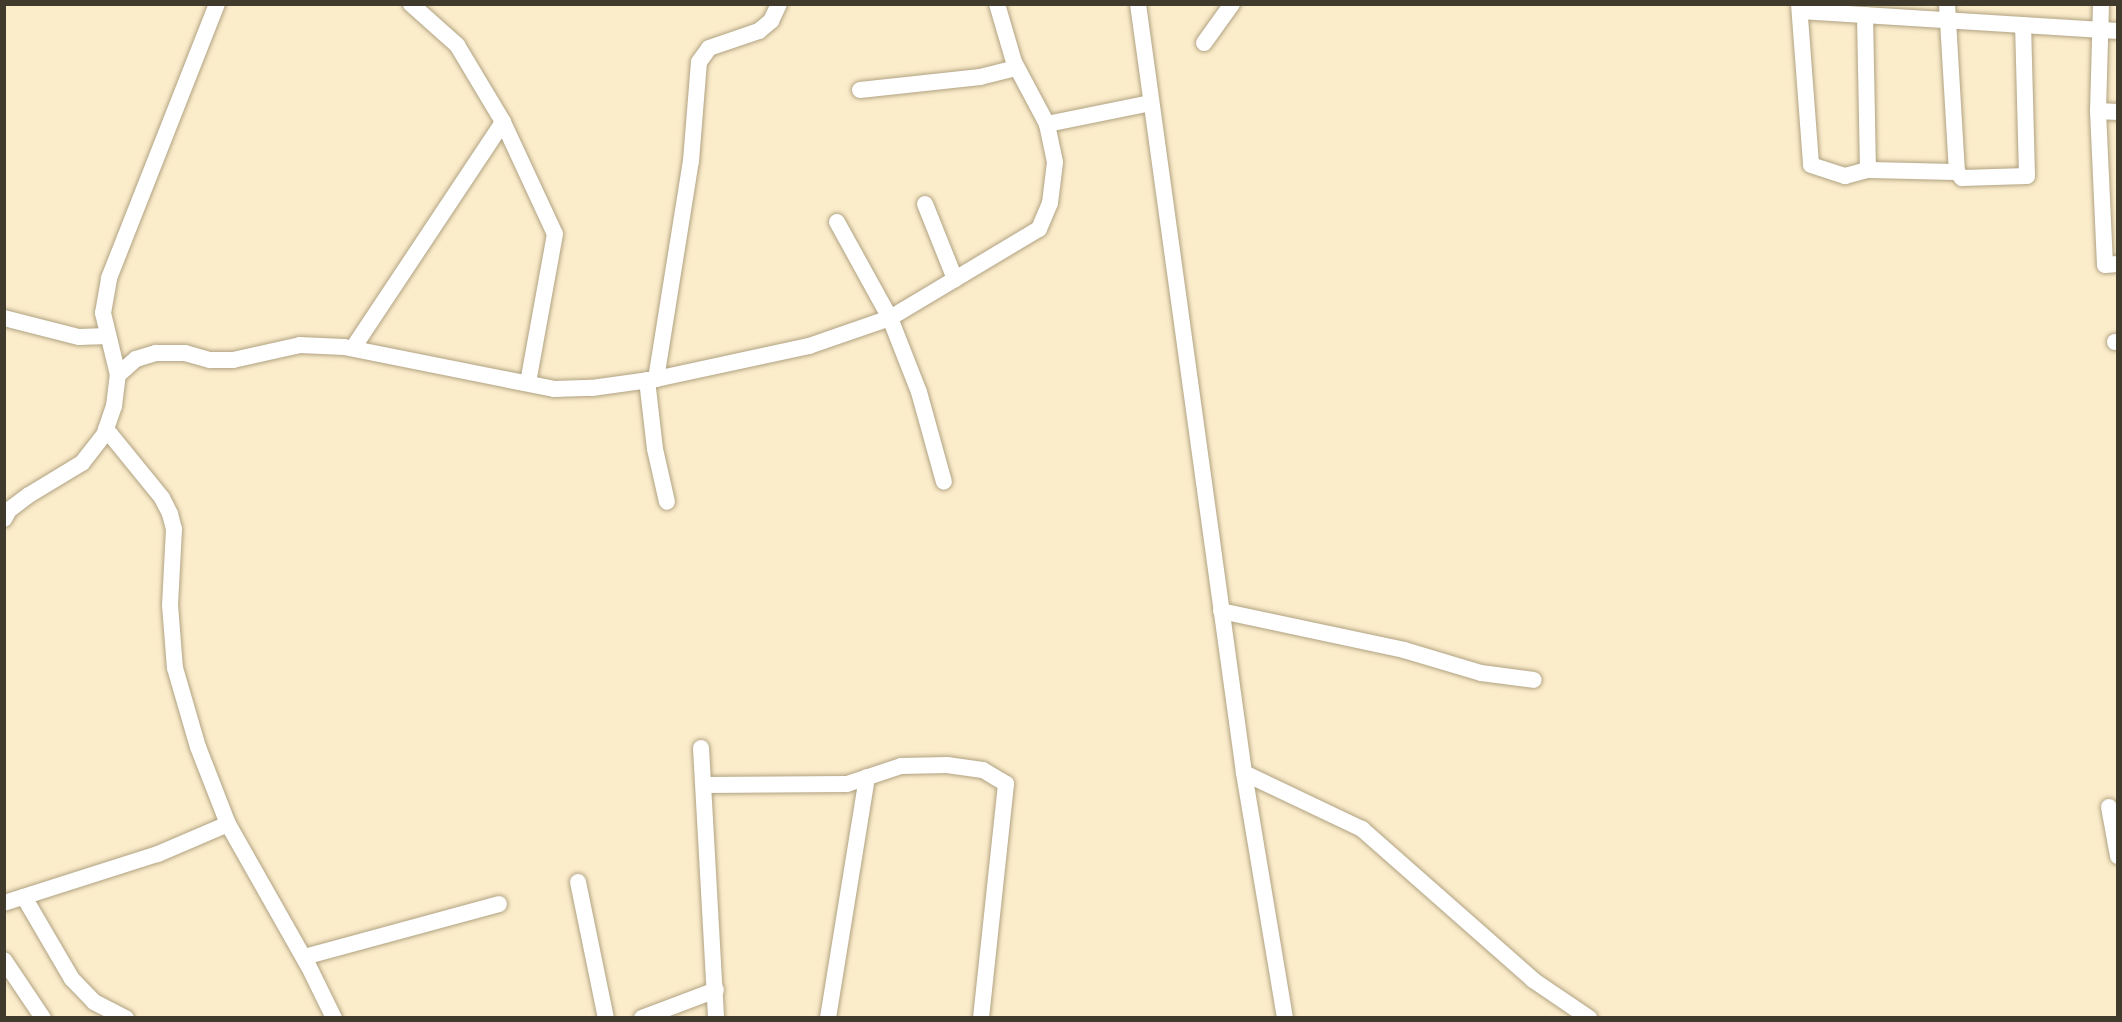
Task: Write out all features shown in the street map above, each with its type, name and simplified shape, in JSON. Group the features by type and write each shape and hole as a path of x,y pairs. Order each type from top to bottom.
{"street":[{"path":"4,519 9,510 29,495 82,463 106,429 114,406 118,375 103,313 109,278 217,4"},
{"path":"411,4 457,45 503,122 555,234 528,383"},
{"path":"667,502 654,449 652,380 691,161 699,62 709,48 759,31 771,21 779,4"},
{"path":"118,375 136,359 156,353 184,353 210,360 233,360 300,345 353,348 554,389 652,380 809,346 890,318 1039,230 1050,203 1055,162 1047,124 1017,68 997,4"},
{"path":"1138,4 1244,773 1285,1017"},
{"path":"1204,43 1232,4"},
{"path":"2101,4 2098,30 2098,111 2105,265 2118,264"},
{"path":"2023,25 2027,176 1972,180 1956,172 1868,170 1845,176 1811,165 1800,8 1865,15 1947,12 2023,25 2118,32"},
{"path":"1947,12 1956,172"},
{"path":"1865,15 1868,170"},
{"path":"860,90 980,77 1017,68"},
{"path":"1047,124 1150,103"},
{"path":"2098,111 2118,112"},
{"path":"353,348 503,122"},
{"path":"925,204 955,279"},
{"path":"837,222 890,318 919,392 944,482"},
{"path":"4,318 79,337 108,336"},
{"path":"106,429 170,514 174,529 170,604 175,668 198,747 228,824 334,1017"},
{"path":"1221,611 1404,650 1480,673 1534,680"},
{"path":"701,748 716,1017"},
{"path":"704,785 847,784 901,766 947,765 983,770 1006,784 981,1017"},
{"path":"1244,773 1362,829 1533,980 1589,1017"},
{"path":"828,1017 867,777"},
{"path":"2109,807 2118,856"},
{"path":"4,903 158,854 228,824"},
{"path":"578,882 606,1017"},
{"path":"24,897 72,979 94,1002 126,1017"},
{"path":"303,957 499,904"},
{"path":"4,960 43,1017"},
{"path":"642,1017 716,990"}]}
